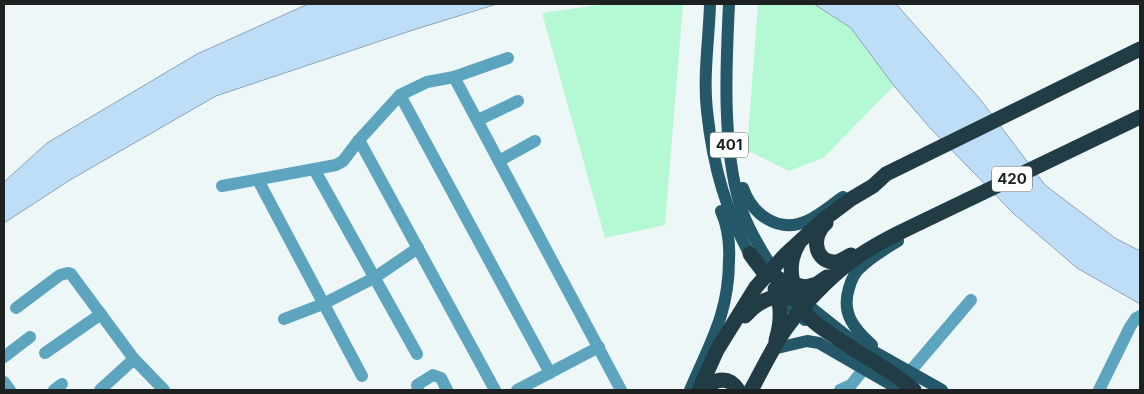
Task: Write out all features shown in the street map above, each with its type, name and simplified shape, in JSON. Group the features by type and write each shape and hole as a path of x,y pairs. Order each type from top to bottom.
{"highway":[{"name":"420","path":"751,390 788,326 787,289 801,239 823,220 873,186 886,174 1140,49"},
{"name":"420","path":"704,388 717,350 756,287 787,289 848,263 875,246 1140,117"},
{"path":"853,254 837,262 831,262 824,258 816,244 817,233 822,226 846,208 856,196"},
{"path":"787,289 817,284 877,237 909,223 924,222"},
{"path":"778,297 787,289 791,277 792,259 801,239"},
{"path":"750,254 762,270 787,289 810,319 877,365 917,388"},
{"path":"704,388 723,350 745,316 756,304 769,298 789,297 787,289"},
{"path":"773,349 780,317 778,297"},
{"path":"704,388 717,380 725,380 733,383 738,390"}],"main road":[{"name":"401","path":"710,4 707,110 716,174 731,217 750,254"},
{"name":"401","path":"729,8 729,150 740,206 750,228 787,289"},
{"path":"728,52 734,96 736,163 747,200 760,215 782,223 794,224 806,221 847,194 886,174"},
{"path":"690,390 717,332 725,306 729,281 728,234 711,178 707,110"},
{"path":"924,222 912,233 880,252 858,269 851,279 846,304 850,320 861,335 880,350 913,368 917,388 942,390"},
{"path":"773,349 807,341 819,343 890,384 908,390"}],"street":[{"path":"222,186 336,165 343,161 359,140 400,95 427,82 454,77 508,58"},
{"path":"454,77 621,390"},
{"path":"400,95 550,373"},
{"path":"478,120 518,101"},
{"path":"359,140 495,390"},
{"path":"499,161 535,141"},
{"path":"314,168 417,354"},
{"path":"258,180 362,376"},
{"path":"284,319 323,304 374,278 418,248"},
{"path":"16,308 60,275 71,274 134,359 164,390"},
{"path":"913,368 971,300"},
{"path":"45,353 101,314"},
{"path":"1098,390 1130,327 1136,318 1140,316"},
{"path":"4,357 30,337"},
{"path":"517,390 599,347"},
{"path":"100,390 134,359"},
{"path":"840,390 851,385 864,370"},
{"path":"418,390 417,385 433,375 441,378 447,390"},
{"path":"4,382 10,390"}],"green space":[{"path":"683,4 665,225 605,238 542,13 597,5"},
{"path":"758,4 814,4 851,28 894,86 823,158 789,171 747,150"}],"water":[{"path":"308,4 497,4 216,96 70,180 4,223 4,182 47,143 197,54"},
{"path":"814,4 896,4 980,99 1045,185 1115,238 1140,251 1140,304 1077,268 1013,213 931,129 894,86 851,28"}]}
